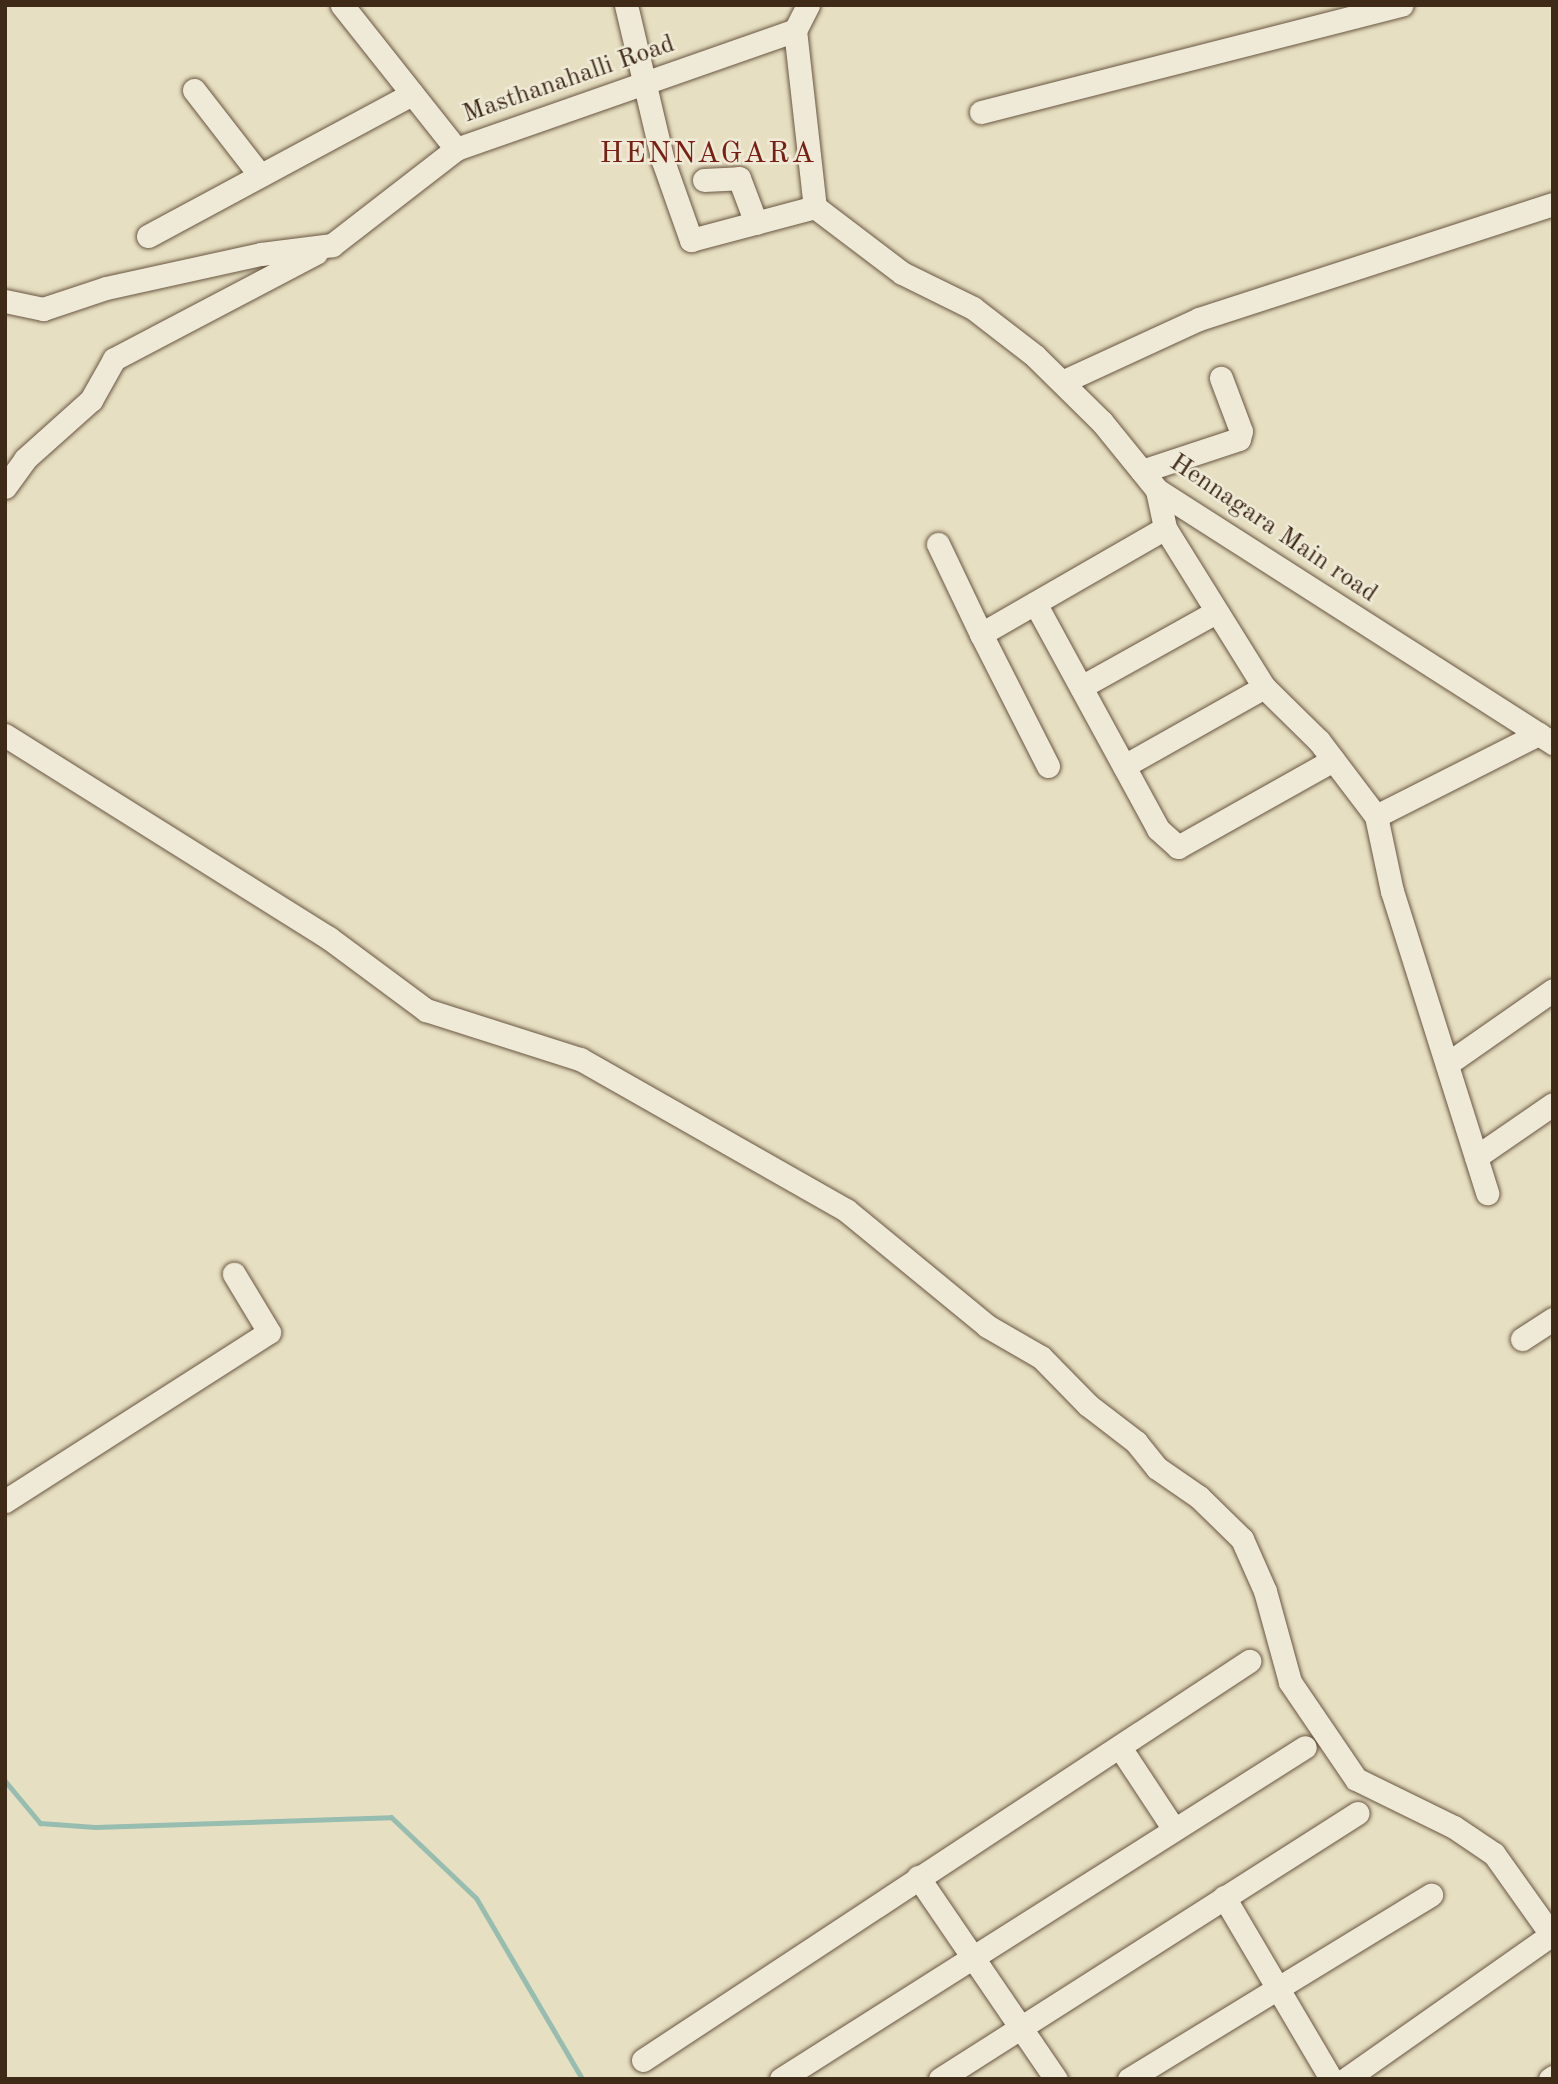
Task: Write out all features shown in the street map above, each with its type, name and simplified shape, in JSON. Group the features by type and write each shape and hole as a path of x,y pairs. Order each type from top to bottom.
{"street":[{"name":"Masthanahalli Road","path":"342,5 456,149 795,30"},
{"path":"626,5 644,83 691,240 815,207 795,30 808,5"},
{"path":"981,112 1402,5"},
{"path":"194,90 260,175"},
{"path":"148,236 412,94"},
{"path":"5,488 25,459 91,400 114,359 332,245 456,149"},
{"path":"704,180 739,178 756,223"},
{"path":"1062,382 1199,319 1553,204"},
{"name":"Hennagara Main road","path":"815,207 902,273 973,308 1062,382 1157,490 1546,739"},
{"path":"5,301 43,309 106,288 332,245"},
{"path":"1142,471 1239,439 1241,431 1221,378"},
{"path":"1157,490 1165,528 1264,687 1332,760 1376,816 1392,891 1487,1193"},
{"path":"981,634 1165,528"},
{"path":"938,544 1048,766"},
{"path":"1035,603 1158,829 1178,847 1332,760"},
{"path":"1081,687 1216,612"},
{"path":"1124,766 1264,687"},
{"path":"5,735 329,939 426,1010 580,1059 846,1210 987,1326 1041,1357 1088,1405 1136,1441 1157,1468 1199,1497 1242,1539 1265,1591 1290,1682 1356,1779 1454,1827 1494,1854 1552,1936 1346,2079"},
{"path":"1376,816 1546,739"},
{"path":"1447,1064 1553,990"},
{"path":"1476,1157 1553,1104"},
{"path":"5,1501 269,1332 234,1274"},
{"path":"1522,1339 1553,1319"},
{"path":"643,2060 918,1877 1121,1749 1249,1661"},
{"path":"781,2079 971,1954 1305,1747"},
{"path":"1121,1749 1173,1828"},
{"path":"942,2078 1021,2025 1357,1813"},
{"path":"918,1877 1056,2079"},
{"path":"1129,2079 1431,1895"},
{"path":"1224,1897 1275,1991 1331,2079"}],"waterway":[{"path":"5,1781 40,1823 95,1827 391,1817 476,1898 582,2079"}],"district":[{"name":"HENNAGARA","path":"708,154"}]}
